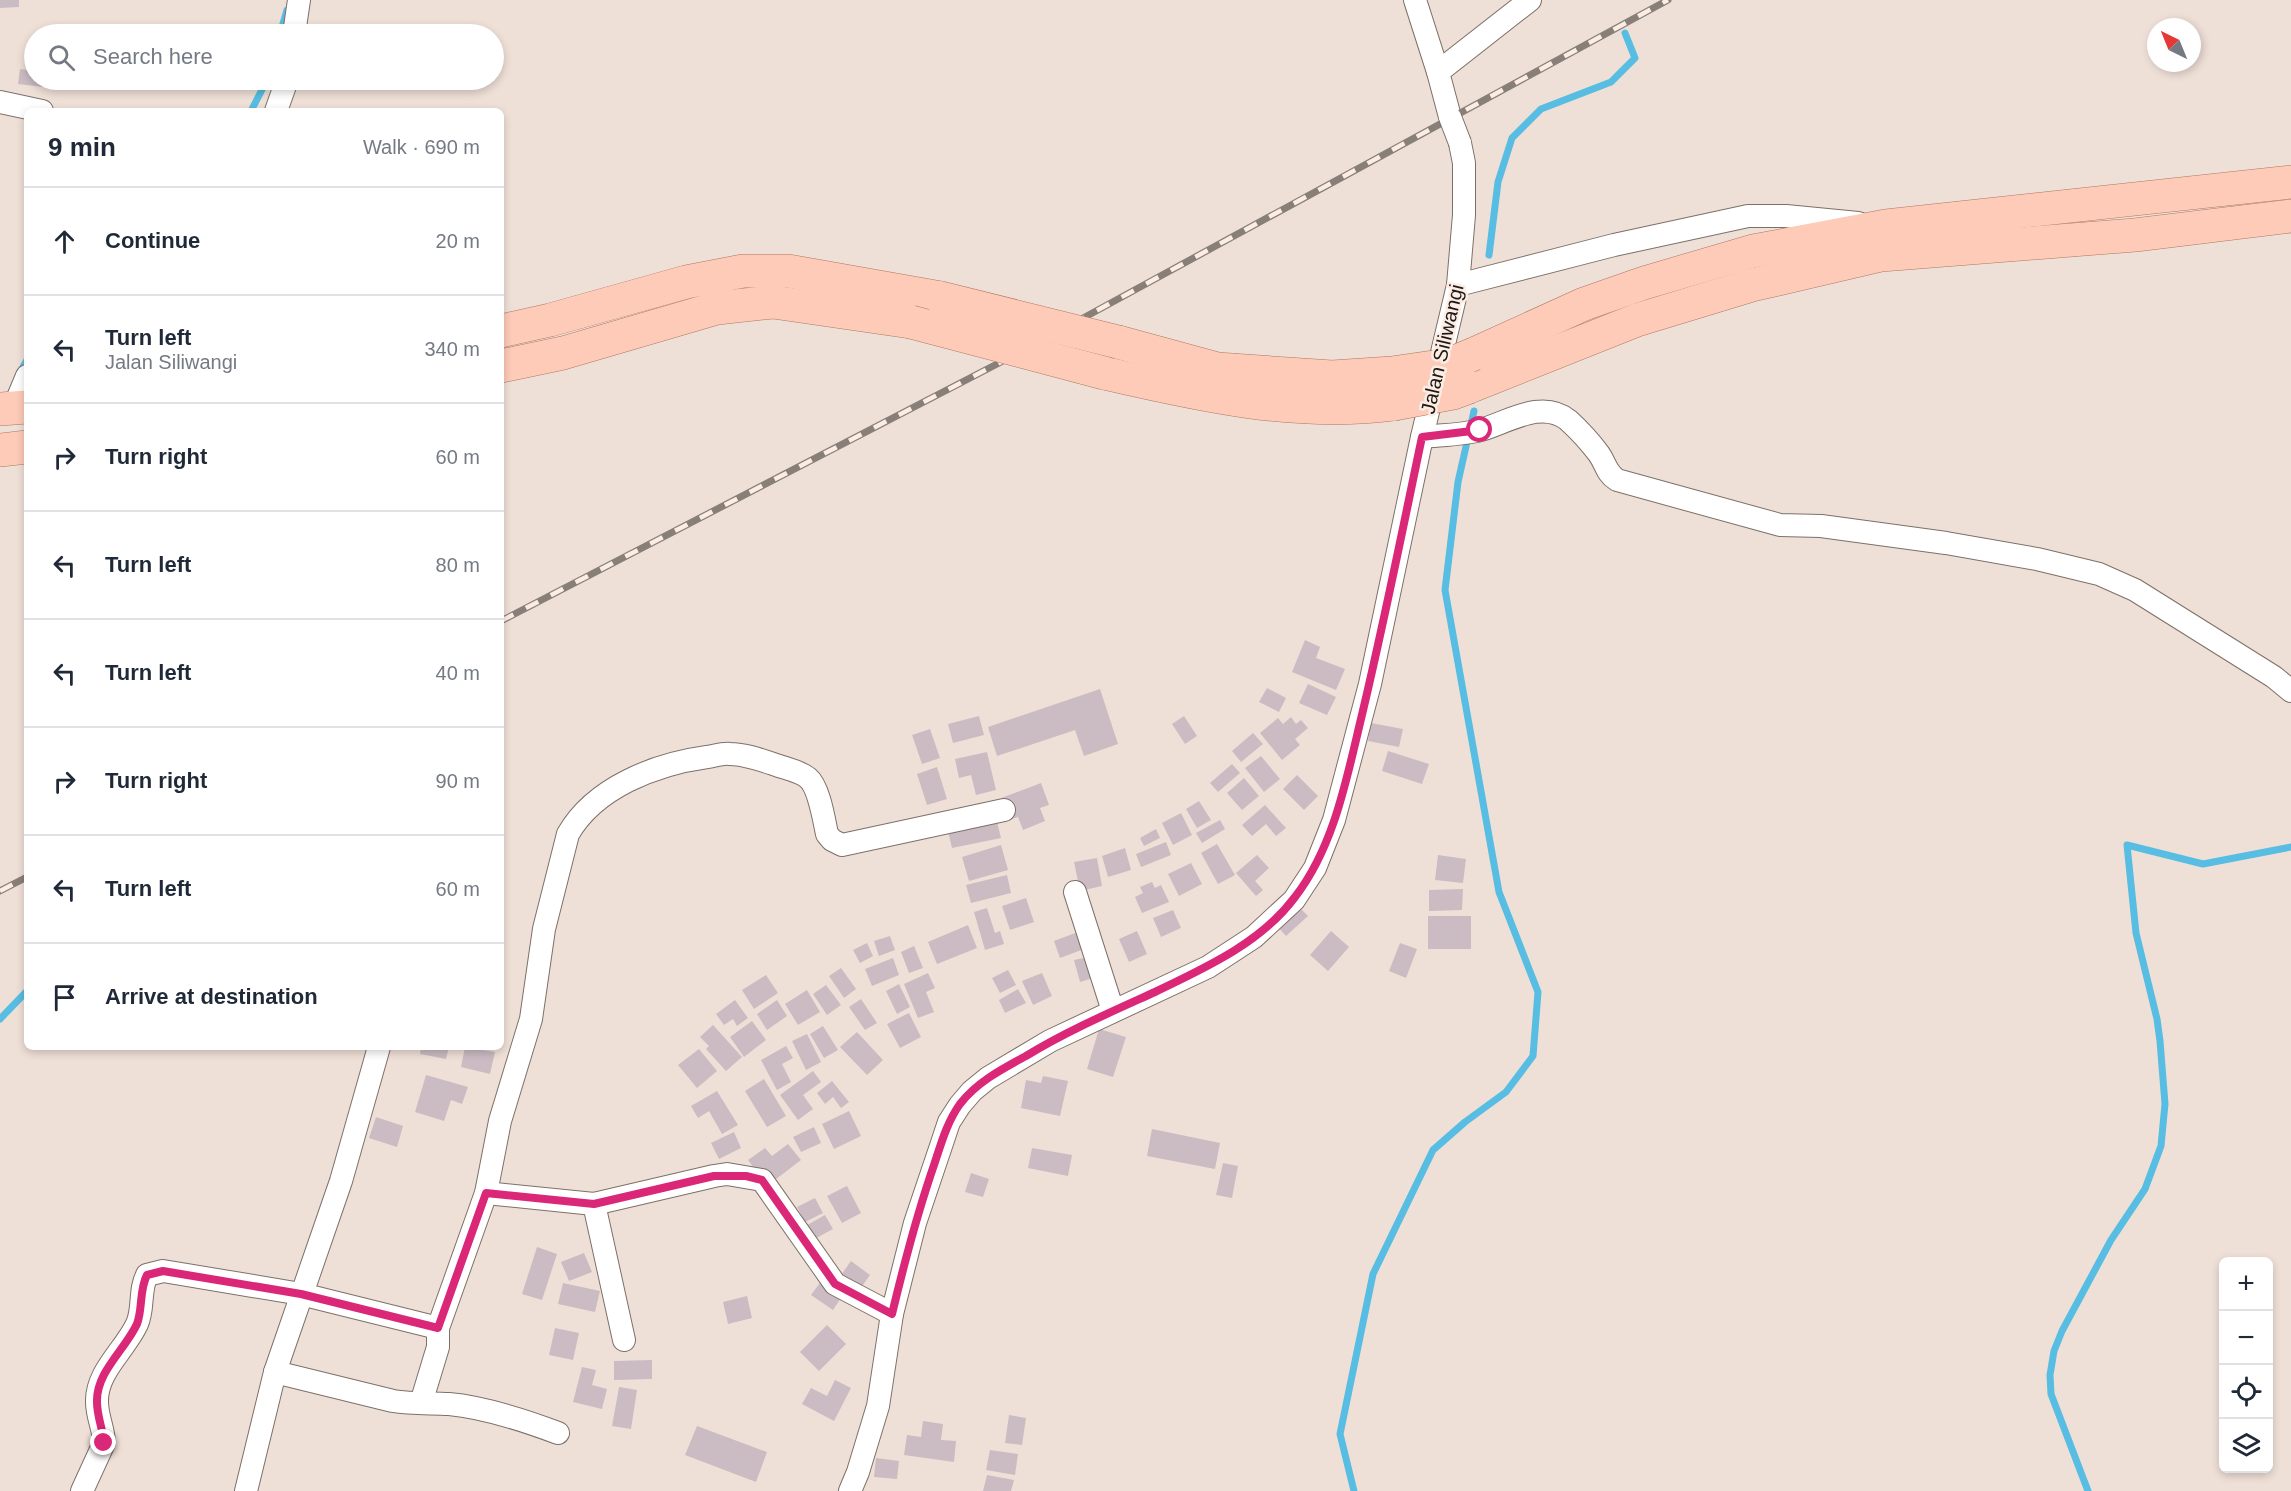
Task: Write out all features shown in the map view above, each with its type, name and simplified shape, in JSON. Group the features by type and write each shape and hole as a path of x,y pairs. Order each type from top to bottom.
{"main road":[{"path":"504,365 563,352 717,308 773,302 911,322 1104,373 1202,395 1260,403 1358,409 1393,388 1584,304 1644,283 1753,251 1886,226 2291,182"},
{"path":"504,330 550,320 686,282 742,271 788,271 941,298 1217,369 1332,377 1393,388 1453,393 1637,320 1752,285 1881,255 2135,235 2291,216"},
{"path":"0,450 24,447"}],"street":[{"path":"295,24 299,0"},
{"name":"Jalan Siliwangi","path":"850,1491 878,1406 892,1314 915,1223 949,1122 960,1105 972,1090 988,1078 1050,1041 1208,967 1254,937 1294,900 1316,868 1334,820 1356,739 1422,437 1458,285 1464,215 1464,163 1460,143 1415,0"},
{"path":"1438,72 1530,0"},
{"path":"277,108 283,90"},
{"path":"0,102 28,108"},
{"path":"1458,285 1614,245 1748,216 1786,216 1886,226"},
{"path":"14,408 24,383"},
{"path":"1422,437 1472,431 1534,411 1554,412 1583,434 1599,454 1606,471 1617,480 1780,525 1821,526 1946,543 2037,559 2099,574 2135,590 2285,682"},
{"path":"421,1403 438,1347 438,1328 486,1193 500,1121 531,1019 544,928 568,834 575,822 624,782 656,767 696,758 730,754 762,760 807,777 816,790 827,834 832,840 842,845 1004,810"},
{"path":"1074,892 1113,1011"},
{"path":"246,1491 275,1372 341,1181 378,1050"},
{"path":"486,1193 594,1204 714,1176 746,1176 762,1180 835,1284 892,1314"},
{"path":"594,1204 624,1340"},
{"path":"82,1491 104,1443 104,1435 98,1420 97,1399 105,1375 137,1323 143,1282 147,1275 163,1271 301,1294 438,1328"},
{"path":"275,1372 393,1401 410,1404 451,1404 558,1433"}],"building":[{"path":"0,0 19,0 19,7 0,8"},
{"path":"20,69 24,70 24,85 18,84"},
{"path":"1305,640 1320,647 1316,658 1345,669 1336,690 1292,672"},
{"path":"1308,684 1336,697 1327,715 1299,703"},
{"path":"1267,688 1286,698 1279,712 1259,702"},
{"path":"1100,689 1118,744 1084,756 1075,730 997,756 988,727"},
{"path":"979,716 984,735 953,743 948,724"},
{"path":"1184,716 1197,736 1185,744 1172,724"},
{"path":"1291,717 1296,724 1301,720 1308,728 1295,739 1300,745 1282,760 1260,733 1278,718 1283,724"},
{"path":"1371,723 1403,729 1399,747 1368,741"},
{"path":"930,729 940,758 922,764 912,735"},
{"path":"1253,733 1263,744 1241,762 1232,751"},
{"path":"1388,751 1429,764 1422,784 1382,771"},
{"path":"987,752 996,790 976,795 971,775 959,778 955,759"},
{"path":"1261,756 1280,779 1264,792 1245,768"},
{"path":"1232,764 1240,773 1218,792 1210,783"},
{"path":"937,767 947,799 927,805 917,774"},
{"path":"1297,775 1318,796 1304,810 1283,789"},
{"path":"1244,778 1259,796 1242,810 1227,793"},
{"path":"1041,783 1049,805 1040,808 1045,821 1023,830 1018,817 1009,820 1001,798"},
{"path":"1199,801 1211,820 1197,828 1186,809"},
{"path":"1265,805 1286,828 1276,836 1266,824 1252,836 1242,825"},
{"path":"995,813 1001,838 952,848 946,823"},
{"path":"1181,813 1192,835 1173,845 1162,823"},
{"path":"1220,820 1225,829 1202,843 1196,833"},
{"path":"1156,829 1160,838 1144,846 1140,838"},
{"path":"1166,842 1171,855 1141,867 1136,854"},
{"path":"1217,844 1235,875 1218,884 1201,853"},
{"path":"1001,845 1008,870 969,881 962,857"},
{"path":"1125,848 1131,870 1108,877 1102,856"},
{"path":"1257,855 1269,868 1255,881 1263,890 1256,896 1236,873"},
{"path":"1438,855 1466,859 1463,883 1435,880"},
{"path":"1097,858 1102,886 1080,891 1074,862"},
{"path":"1191,863 1202,884 1179,896 1168,874"},
{"path":"1007,875 1011,893 971,903 966,885"},
{"path":"1152,882 1155,888 1161,885 1169,902 1142,913 1135,897 1143,893 1140,887"},
{"path":"1463,889 1462,910 1429,911 1429,890"},
{"path":"1026,898 1034,922 1010,930 1002,906"},
{"path":"1298,906 1308,916 1286,936 1277,926"},
{"path":"987,908 995,933 1000,931 1004,944 985,950 974,912"},
{"path":"1173,910 1181,928 1161,937 1153,918"},
{"path":"1428,916 1471,916 1471,949 1428,949"},
{"path":"968,925 977,948 937,964 928,942"},
{"path":"1137,931 1147,954 1129,962 1119,939"},
{"path":"1331,931 1349,947 1328,971 1310,955"},
{"path":"1078,932 1084,949 1060,958 1054,941"},
{"path":"890,936 895,950 879,956 874,941"},
{"path":"867,943 873,956 860,963 853,950"},
{"path":"1400,943 1417,949 1406,978 1389,971"},
{"path":"914,946 923,968 909,973 901,952"},
{"path":"1088,957 1093,978 1080,982 1074,960"},
{"path":"893,958 899,975 872,986 865,969"},
{"path":"841,968 856,989 844,998 829,976"},
{"path":"1008,970 1016,985 1000,993 992,978"},
{"path":"928,973 935,988 926,992 934,1012 918,1018 904,984"},
{"path":"1042,973 1052,996 1033,1005 1022,981"},
{"path":"766,975 778,993 754,1009 742,990"},
{"path":"899,984 910,1007 897,1014 886,991"},
{"path":"826,985 841,1005 827,1015 813,994"},
{"path":"1018,989 1026,1003 1005,1013 999,1000"},
{"path":"807,990 820,1012 798,1025 785,1004"},
{"path":"861,999 877,1023 865,1030 849,1007"},
{"path":"735,1000 748,1018 737,1026 733,1019 724,1025 716,1014"},
{"path":"777,1000 787,1016 767,1030 757,1014"},
{"path":"909,1013 921,1037 900,1048 887,1024"},
{"path":"752,1021 766,1040 744,1057 730,1037"},
{"path":"713,1025 742,1057 726,1071 706,1049 709,1046 700,1037"},
{"path":"823,1026 838,1050 824,1058 810,1034"},
{"path":"1099,1029 1126,1037 1113,1077 1087,1069"},
{"path":"857,1032 883,1060 867,1075 840,1047"},
{"path":"807,1034 821,1062 806,1070 792,1041"},
{"path":"786,1046 793,1058 782,1064 791,1082 777,1090 761,1060"},
{"path":"699,1049 717,1071 697,1088 678,1065"},
{"path":"421,1050 448,1050 446,1059 420,1054"},
{"path":"464,1050 495,1052 490,1074 461,1067"},
{"path":"813,1071 821,1082 803,1095 813,1109 798,1120 780,1095"},
{"path":"426,1075 468,1087 462,1104 451,1100 444,1121 415,1112"},
{"path":"1043,1076 1068,1081 1060,1116 1021,1108 1026,1080 1041,1083"},
{"path":"764,1079 786,1116 767,1127 745,1091"},
{"path":"832,1081 849,1102 841,1108 833,1097 825,1104 817,1093"},
{"path":"717,1091 738,1125 722,1134 709,1111 698,1118 691,1106"},
{"path":"849,1111 861,1136 834,1149 822,1124"},
{"path":"376,1117 403,1126 397,1147 369,1138"},
{"path":"814,1127 821,1143 801,1152 793,1137"},
{"path":"1152,1129 1220,1143 1215,1169 1147,1156"},
{"path":"734,1132 741,1148 719,1159 711,1143"},
{"path":"788,1144 801,1160 767,1186 748,1160 765,1148 772,1156"},
{"path":"1032,1148 1072,1155 1068,1176 1028,1168"},
{"path":"1223,1163 1238,1166 1232,1198 1216,1195"},
{"path":"971,1173 989,1179 983,1197 965,1192"},
{"path":"847,1186 861,1213 842,1223 827,1196"},
{"path":"815,1198 823,1213 805,1222 797,1207"},
{"path":"825,1215 833,1229 809,1242 802,1228"},
{"path":"537,1247 557,1254 542,1300 522,1294"},
{"path":"584,1253 592,1272 569,1281 561,1262"},
{"path":"851,1261 870,1275 858,1292 839,1278"},
{"path":"822,1280 843,1295 833,1310 811,1295"},
{"path":"563,1283 600,1291 595,1312 558,1304"},
{"path":"747,1296 752,1318 728,1324 723,1302"},
{"path":"827,1325 846,1344 819,1371 800,1352"},
{"path":"555,1328 579,1333 573,1360 549,1355"},
{"path":"652,1360 652,1379 614,1380 614,1361"},
{"path":"582,1367 596,1370 592,1385 607,1389 602,1409 573,1402"},
{"path":"835,1380 851,1388 834,1421 802,1404 811,1388 827,1396"},
{"path":"619,1387 637,1390 631,1429 612,1426"},
{"path":"1009,1415 1026,1418 1022,1445 1005,1443"},
{"path":"923,1421 943,1424 941,1440 956,1441 954,1462 904,1455 907,1435 921,1437"},
{"path":"697,1426 767,1452 756,1482 685,1455"},
{"path":"990,1450 1018,1454 1015,1475 986,1470"},
{"path":"876,1458 899,1461 897,1479 874,1477"},
{"path":"987,1475 1014,1480 1011,1491 983,1491"}],"waterway":[{"path":"283,24 287,10"},
{"path":"1489,255 1498,182 1512,138 1541,109 1611,82 1635,58 1625,33"},
{"path":"253,108 262,90"},
{"path":"23,373 24,365"},
{"path":"1354,1491 1340,1434 1373,1274 1433,1150 1465,1122 1506,1092 1533,1056 1538,992 1499,892 1445,590 1458,482 1474,411"},
{"path":"2088,1491 2051,1394 2050,1375 2054,1351 2062,1331 2111,1240 2145,1189 2161,1146 2165,1104 2157,1019 2136,933 2127,845 2203,864 2291,847"},
{"path":"0,1019 24,994"}],"railway":[{"path":"504,619 1028,348 1668,0"},
{"path":"0,891 24,879"}],"route":[{"path":"104,1443 104,1435 98,1420 97,1399 105,1375 137,1323 143,1282 147,1275 155,1271 163,1271 301,1294 438,1328 486,1193 594,1204 727,1174 762,1180 835,1284 846,1292 892,1314 915,1223 940,1146 949,1122 972,1090 1050,1041 1208,967 1254,937 1275,918 1294,900 1316,868 1334,820 1370,684 1422,437 1480,430"}]}
